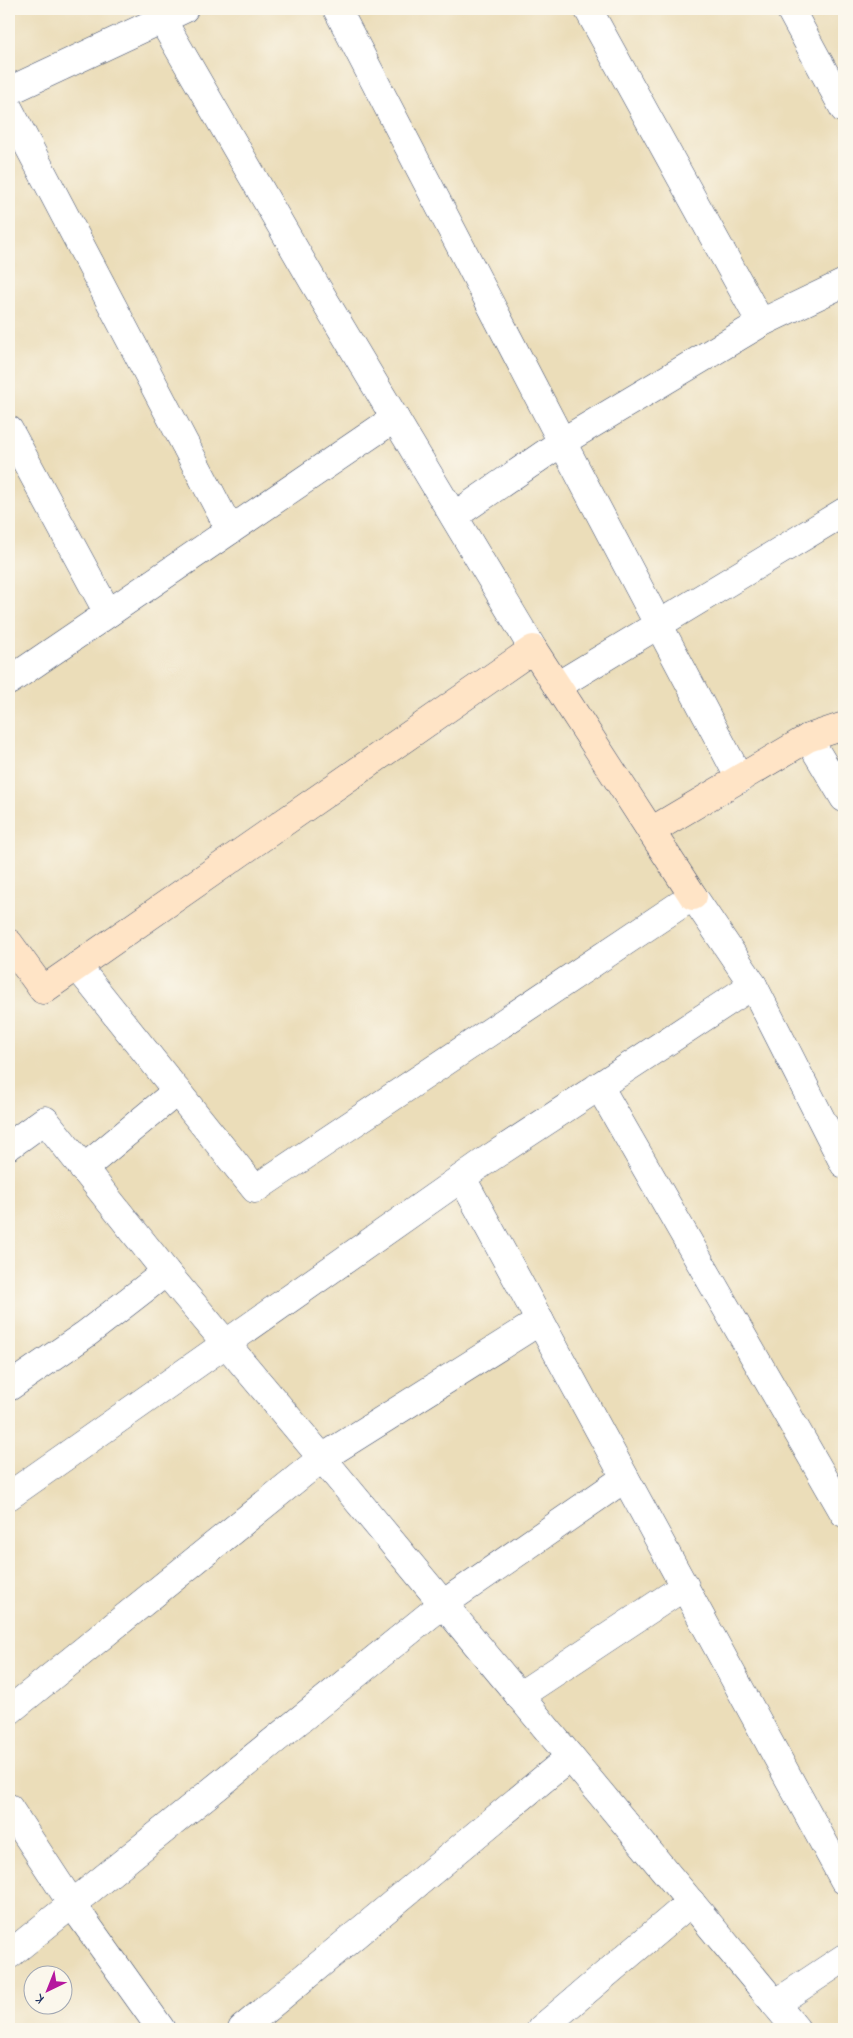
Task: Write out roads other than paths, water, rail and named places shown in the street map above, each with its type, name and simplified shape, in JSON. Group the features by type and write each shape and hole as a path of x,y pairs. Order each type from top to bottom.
{"main road":[{"path":"9,943 43,990 533,649 693,896"},
{"path":"651,831 808,738 844,726"}],"street":[{"path":"337,9 740,779"},
{"path":"588,9 761,322"},
{"path":"790,9 844,109"},
{"path":"9,91 172,14 313,281 533,649"},
{"path":"9,109 230,530"},
{"path":"454,516 562,442 761,322 844,283"},
{"path":"9,680 395,418"},
{"path":"9,430 108,613"},
{"path":"557,686 844,512"},
{"path":"808,738 844,798"},
{"path":"77,966 255,1189 693,896 752,986 844,1164"},
{"path":"9,1496 462,1178 752,986"},
{"path":"599,1086 844,1513"},
{"path":"83,1169 177,1091"},
{"path":"9,1146 45,1120 166,1272 796,2029"},
{"path":"462,1178 844,1880"},
{"path":"9,1387 86,1334 166,1272"},
{"path":"9,1711 322,1458 540,1321"},
{"path":"9,1955 443,1604 625,1478"},
{"path":"519,1696 685,1586"},
{"path":"242,2029 570,1757"},
{"path":"9,1808 72,1904 161,2029"},
{"path":"541,2029 691,1902"},
{"path":"775,2004 844,1958"}]}
